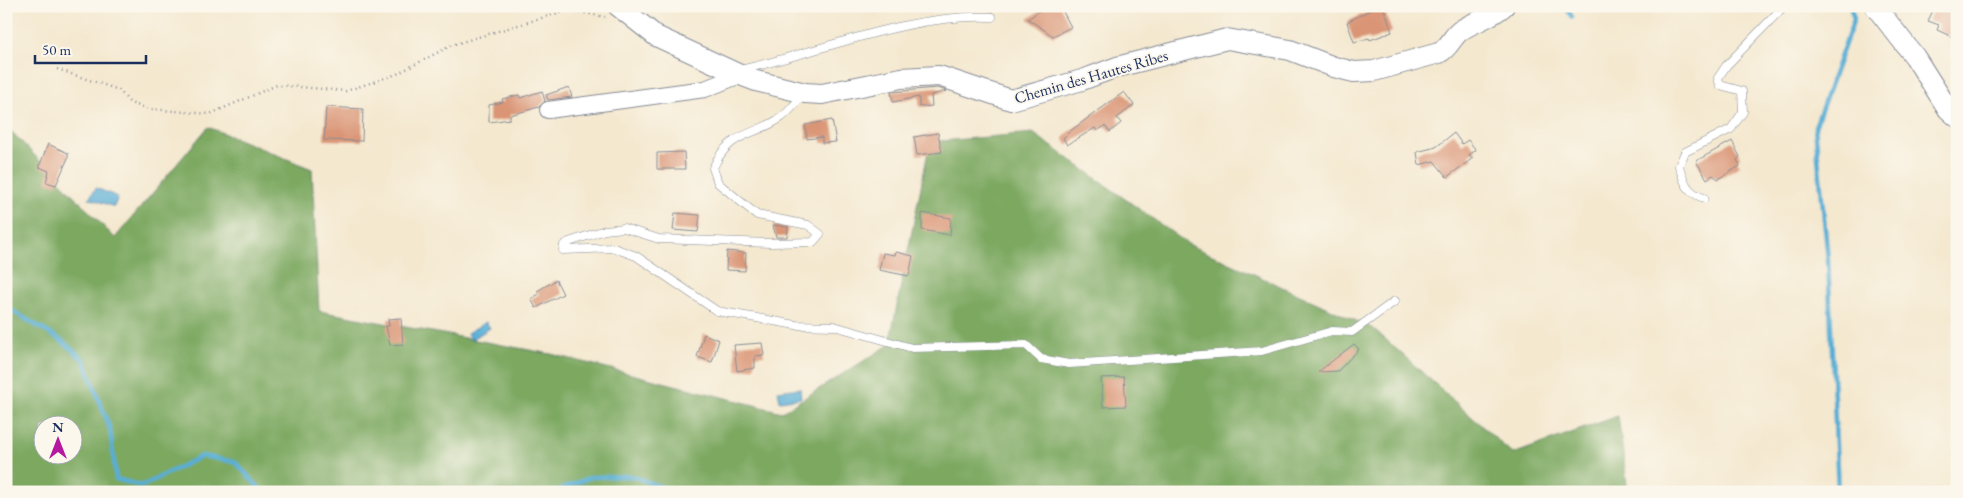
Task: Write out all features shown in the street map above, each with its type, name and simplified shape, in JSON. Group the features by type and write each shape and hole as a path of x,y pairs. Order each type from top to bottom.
{"street":[{"name":"Chemin des Hautes Ribes","path":"616,12 656,36 737,73 756,81 805,93 822,94 901,78 939,76 1011,100 1082,80 1118,67 1227,39 1290,50 1334,67 1354,72 1374,70 1439,53 1448,48 1459,32 1494,15 1504,6"},
{"path":"1875,6 1915,58 1948,109 1957,117"},
{"path":"548,110 705,89 737,73"}],"lane":[{"path":"1704,198 1693,195 1686,185 1679,166 1685,152 1731,129 1743,112 1742,91 1720,85 1718,78 1726,66 1784,6"},
{"path":"737,73 847,41 934,20 969,16 992,17"},
{"path":"805,93 782,117 740,136 720,151 712,168 718,183 756,215 808,224 820,234 813,242 771,243 659,239 624,228 605,230 570,242 564,245 563,250 569,252 614,248 636,256 717,311 796,324 834,326 912,348 1026,345 1040,358 1069,364 1262,351 1332,331 1352,332 1395,301"}],"path":[{"path":"57,69 119,90 130,103 149,109 210,114 278,85 346,91 396,74 452,45 568,10 616,12"}],"green space":[{"path":"6,126 115,238 208,127 312,169 319,311 551,354 782,412 889,345 930,142 1033,133 1188,244 1374,329 1513,454 1618,416 1628,492 6,492"}],"water":[{"path":"96,188 118,197 114,207 89,198"},
{"path":"486,322 490,328 471,340 467,333"},
{"path":"800,388 801,398 780,401 778,391"}],"building":[{"path":"1046,6 1060,6 1071,27 1053,36 1028,19"},
{"path":"1378,6 1383,6 1392,32 1370,40 1369,38 1354,42 1347,22"},
{"path":"1935,6 1943,6 1957,13 1957,39 1937,30 1939,25 1928,21"},
{"path":"569,87 572,97 548,100 546,95"},
{"path":"937,88 947,91 931,95 932,106 919,107 919,97 893,102 891,92"},
{"path":"542,91 545,101 539,107 510,115 510,119 489,122 489,105 503,102 502,99 519,95 520,98"},
{"path":"1124,92 1134,105 1117,118 1121,123 1110,132 1105,126 1097,131 1095,128 1067,145 1063,138 1070,131"},
{"path":"326,107 363,109 362,141 324,140"},
{"path":"832,120 836,142 822,143 822,137 807,139 805,125"},
{"path":"938,133 942,152 917,155 914,137"},
{"path":"1454,133 1462,144 1468,140 1476,150 1469,155 1473,158 1447,177 1434,161 1419,165 1417,152 1436,147"},
{"path":"1732,141 1740,157 1737,160 1740,166 1718,179 1713,175 1707,179 1696,161"},
{"path":"48,144 68,153 68,158 56,185 46,182 49,171 39,167"},
{"path":"684,152 685,169 657,169 657,153"},
{"path":"675,213 700,215 698,232 673,230"},
{"path":"922,213 951,218 950,235 922,230"},
{"path":"773,225 788,227 787,237 776,237"},
{"path":"727,251 746,253 745,271 726,270"},
{"path":"896,252 913,256 909,276 879,270 883,253 895,255"},
{"path":"556,280 563,294 536,308 531,299 539,294 537,291"},
{"path":"401,318 403,344 390,345 386,326 389,326 388,319"},
{"path":"704,334 719,340 712,362 697,357"},
{"path":"762,343 764,355 755,356 755,368 737,371 734,345"},
{"path":"1354,344 1359,349 1338,371 1318,372"},
{"path":"1124,377 1126,406 1103,407 1101,378"}],"waterway":[{"path":"1565,6 1572,17"},
{"path":"1838,492 1828,259 1815,127 1854,19 1850,6"},
{"path":"6,307 62,341 84,360 110,429 116,479 142,486 202,456 235,462 263,492"},
{"path":"554,492 591,477 632,476 675,492"}]}
